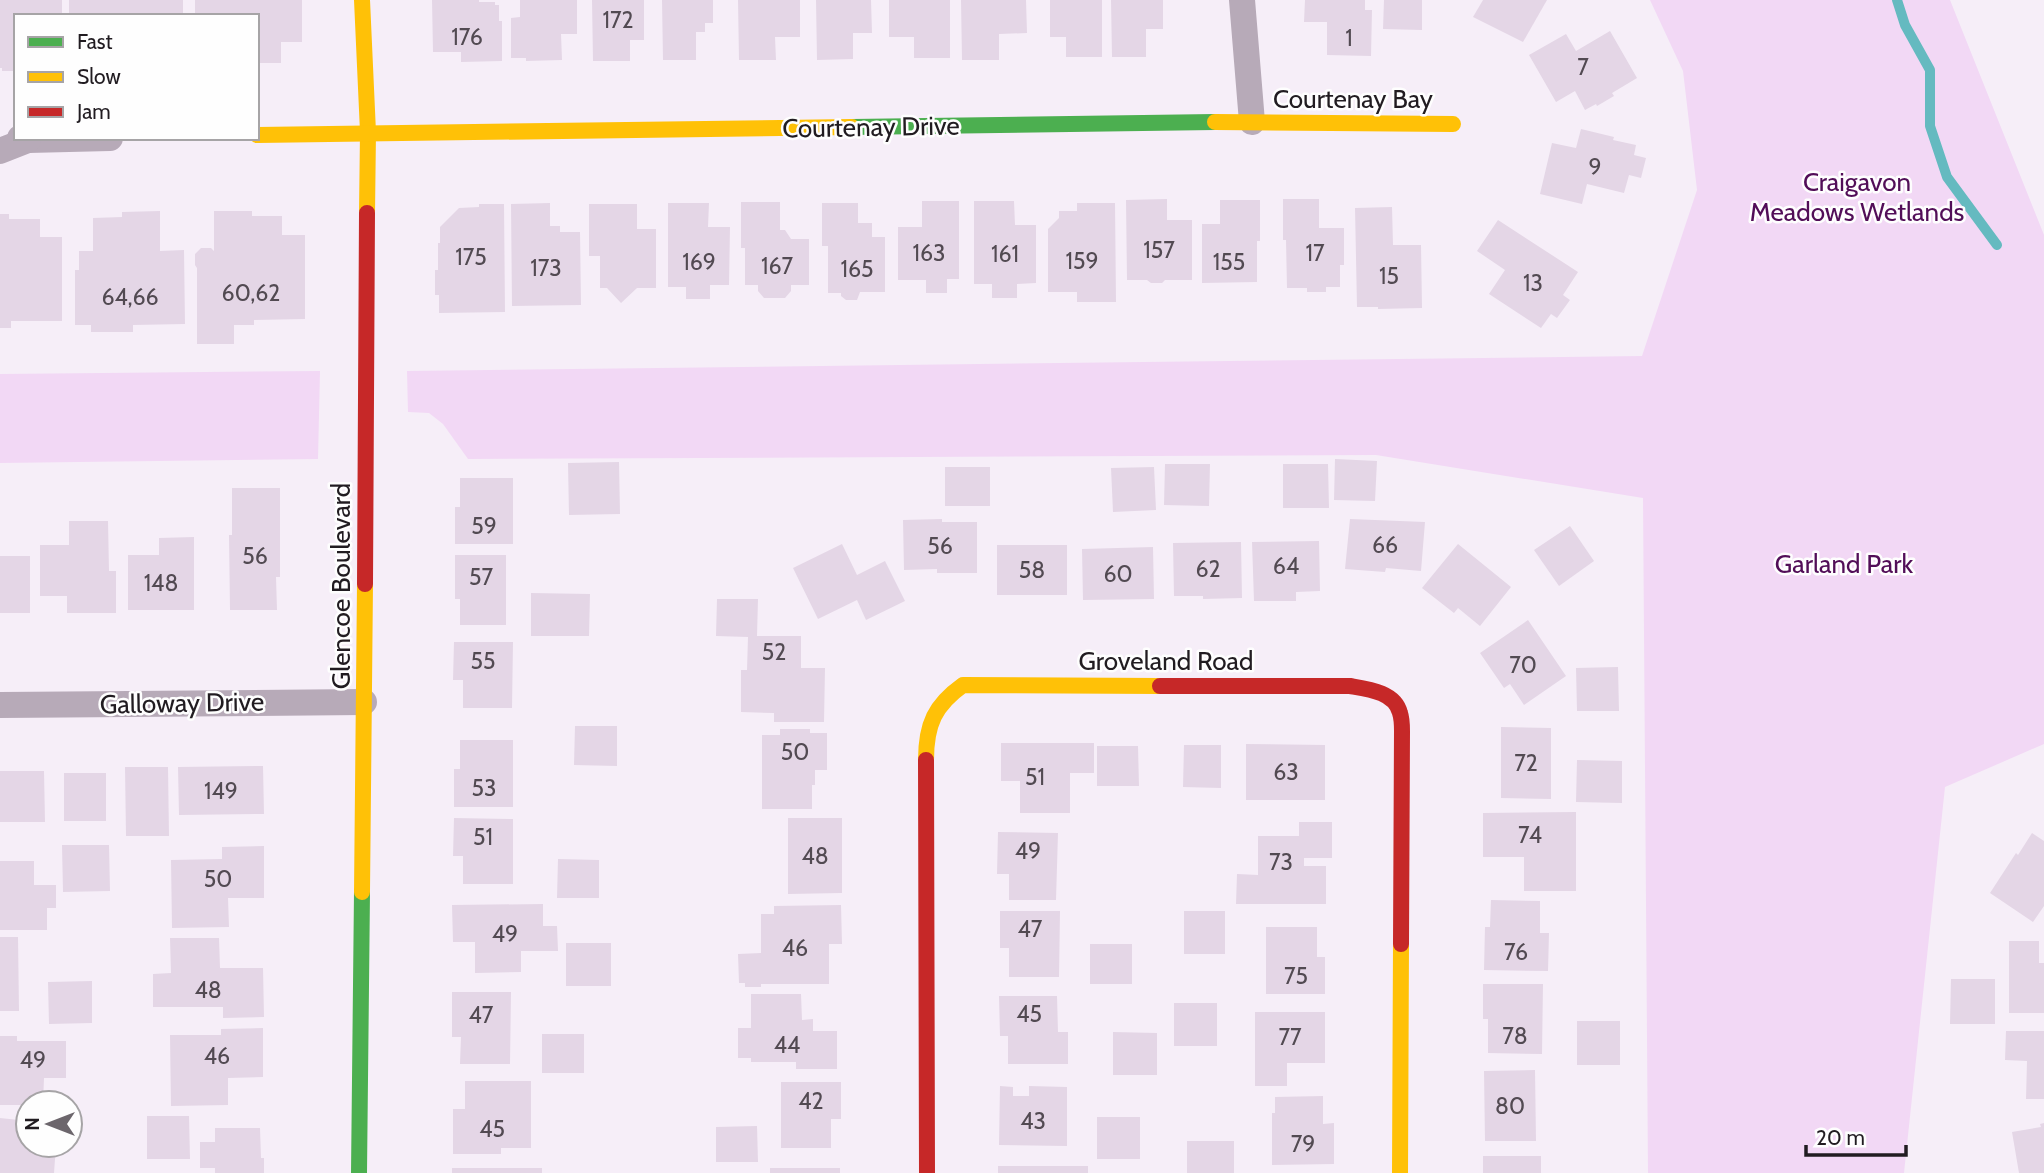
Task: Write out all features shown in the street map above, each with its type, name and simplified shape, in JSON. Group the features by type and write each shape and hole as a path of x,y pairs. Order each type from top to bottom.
{"street":[{"name":"Glencoe Boulevard","path":"359,1173 368,132 362,0"},
{"path":"1242,0 1252,122"},
{"name":"Courtenay Drive","path":"259,135 1252,122"},
{"name":"Courtenay Bay","path":"1252,122 1453,124"},
{"path":"0,151 18,140"},
{"name":"Groveland Road","path":"926,1173 926,754 931,719 945,697 963,685 1350,687 1372,690 1390,699 1400,710 1401,1173"},
{"name":"Galloway Drive","path":"0,705 364,702"}],"green space":[{"path":"1650,0 1950,0 2044,235 2044,744 1945,787 1904,1173 1648,1173 1643,498 1376,455 468,459 443,424 429,413 408,412 407,371 1642,356 1697,190 1683,71"},
{"path":"320,371 318,459 0,463 0,374"}],"building":[{"path":"0,0 62,0 62,14 14,14 14,71 2,71"},
{"path":"69,0 183,0 183,14 69,14"},
{"path":"195,0 302,0 302,42 281,42 281,63 259,63 259,14 195,13"},
{"path":"432,0 479,0 499,5 499,21 502,21 502,61 461,62 461,52 433,52"},
{"path":"520,0 577,0 577,34 561,34 562,60 526,61 526,58 511,58 511,18 520,17"},
{"path":"592,0 644,0 644,40 630,40 630,61 593,61"},
{"path":"662,0 713,0 713,23 705,23 705,32 696,32 696,60 663,60"},
{"path":"738,0 800,0 800,37 775,37 776,60 739,60"},
{"path":"816,0 871,0 872,33 853,33 853,59 817,60"},
{"path":"889,0 950,0 950,58 914,58 914,37 889,37"},
{"path":"961,0 1026,0 1027,33 999,34 999,60 962,60"},
{"path":"1050,0 1102,0 1102,57 1066,57 1066,37 1050,37"},
{"path":"1111,0 1163,0 1163,29 1146,29 1146,57 1112,57"},
{"path":"1305,0 1365,0 1365,10 1372,10 1371,56 1327,55 1327,22 1304,22"},
{"path":"1384,0 1422,0 1422,30 1383,29"},
{"path":"1483,0 1547,0 1523,42 1473,17"},
{"path":"1610,31 1637,78 1612,93 1614,96 1585,110 1575,91 1556,102 1529,55 1566,34 1576,51"},
{"path":"1581,129 1636,145 1634,155 1646,158 1641,178 1629,175 1624,193 1587,184 1582,204 1540,194 1552,143 1576,148"},
{"path":"1167,199 1167,220 1192,220 1192,280 1151,283 1147,280 1127,280 1126,200"},
{"path":"1283,199 1319,199 1319,228 1344,228 1344,265 1340,265 1340,287 1326,287 1326,292 1287,288"},
{"path":"1220,200 1260,200 1257,282 1202,283 1202,224 1220,224"},
{"path":"922,201 959,201 959,279 947,279 947,293 926,293 926,280 898,280 898,227 922,227"},
{"path":"974,201 1014,201 1015,225 1036,225 1036,283 1017,284 1017,298 992,298 992,284 974,284"},
{"path":"741,202 780,202 780,230 785,230 791,239 809,239 809,285 791,285 791,291 785,298 764,298 758,291 758,285 745,285 745,248 741,248"},
{"path":"550,203 550,226 560,226 560,232 580,232 581,305 512,306 511,204"},
{"path":"668,203 709,203 708,227 730,227 729,285 710,285 710,299 686,299 686,287 668,287"},
{"path":"822,203 858,203 858,223 872,223 872,237 885,237 885,292 860,292 857,300 846,300 841,293 828,293 828,246 822,246"},
{"path":"1077,203 1115,203 1116,302 1077,302 1077,292 1048,292 1048,229 1059,218 1059,211 1077,211"},
{"path":"479,204 504,204 505,312 439,313 439,295 435,295 435,270 438,270 440,227 459,208 479,207"},
{"path":"589,204 637,204 637,229 656,229 656,288 637,288 621,303 607,288 600,288 600,256 589,256"},
{"path":"1392,207 1393,245 1421,245 1422,308 1357,307 1355,208"},
{"path":"160,211 160,251 184,250 185,324 133,325 133,332 91,332 91,325 75,325 75,270 79,270 79,251 93,251 93,218 122,217 122,212"},
{"path":"214,211 252,211 252,216 282,216 282,235 305,235 305,319 254,320 254,325 234,325 234,344 197,344 195,254 201,248 211,248 214,251"},
{"path":"0,214 9,214 9,219 40,219 40,237 62,237 62,321 11,321 11,328 0,328"},
{"path":"1498,220 1578,272 1563,295 1570,300 1557,318 1551,314 1541,328 1489,294 1505,270 1477,251"},
{"path":"1335,459 1377,461 1375,501 1334,500"},
{"path":"619,462 620,514 569,515 568,463"},
{"path":"1165,464 1210,464 1209,506 1164,505"},
{"path":"1283,464 1328,464 1329,508 1283,508"},
{"path":"945,467 990,467 990,506 945,506"},
{"path":"1154,467 1156,510 1113,512 1111,468"},
{"path":"460,478 513,478 513,544 455,544 455,507 460,507"},
{"path":"232,488 280,488 280,577 276,577 277,610 230,610 229,535 232,535"},
{"path":"942,519 942,522 977,522 977,573 937,573 937,569 904,570 903,520"},
{"path":"1350,519 1425,522 1421,571 1345,569"},
{"path":"69,521 108,521 109,571 116,571 116,613 67,613 67,596 40,596 40,545 69,545"},
{"path":"1570,526 1594,561 1559,586 1534,550"},
{"path":"194,537 194,610 128,610 128,555 159,555 159,538"},
{"path":"1319,541 1320,591 1296,592 1296,601 1254,601 1252,542"},
{"path":"1241,542 1242,598 1203,599 1203,596 1174,596 1173,543"},
{"path":"842,544 857,575 885,561 905,601 866,620 857,600 818,619 793,568"},
{"path":"1458,544 1511,587 1480,626 1458,608 1454,613 1422,588"},
{"path":"997,545 1067,545 1067,595 997,595"},
{"path":"1153,547 1154,599 1083,600 1082,549"},
{"path":"455,555 506,555 506,625 460,625 460,599 455,599"},
{"path":"0,556 30,556 30,613 0,613"},
{"path":"531,593 590,594 589,636 531,636"},
{"path":"717,599 758,599 757,636 801,636 801,668 825,668 824,722 774,722 774,713 741,712 741,670 747,670 748,637 716,636"},
{"path":"1528,620 1566,676 1524,705 1510,684 1504,688 1480,653"},
{"path":"454,642 513,642 512,708 463,708 463,680 453,680"},
{"path":"1618,667 1619,711 1577,711 1576,668"},
{"path":"575,726 617,726 617,766 574,765"},
{"path":"1501,727 1551,728 1551,799 1501,798"},
{"path":"780,729 810,729 810,733 827,733 827,770 815,770 812,809 762,809 762,735 780,735"},
{"path":"460,740 513,740 513,807 454,807 454,769 460,769"},
{"path":"1001,743 1094,743 1094,773 1070,773 1070,813 1020,813 1020,781 1001,781"},
{"path":"1246,744 1325,745 1325,800 1246,800"},
{"path":"1184,745 1221,745 1221,788 1183,787"},
{"path":"1097,746 1138,746 1139,786 1097,786"},
{"path":"1577,760 1622,761 1622,803 1576,802"},
{"path":"263,766 264,814 179,815 178,767"},
{"path":"125,767 168,767 169,836 126,836"},
{"path":"0,771 44,771 45,822 0,822"},
{"path":"64,773 106,773 106,821 64,821"},
{"path":"1576,812 1576,891 1524,891 1524,857 1483,857 1483,813"},
{"path":"454,818 513,819 513,884 463,884 463,856 453,856"},
{"path":"788,818 842,818 842,893 788,894"},
{"path":"1299,822 1332,822 1332,858 1304,858 1304,866 1326,866 1326,904 1236,904 1237,874 1258,875 1258,836 1299,836"},
{"path":"998,832 1058,833 1056,900 1009,900 1009,874 997,874"},
{"path":"2032,833 2044,841 2044,906 2033,922 1990,893"},
{"path":"62,845 109,845 110,891 63,892"},
{"path":"264,846 264,898 228,898 229,927 172,928 171,860 222,859 222,847"},
{"path":"558,859 599,860 599,898 557,898"},
{"path":"0,861 34,861 34,885 56,885 56,908 47,908 47,930 0,930"},
{"path":"1491,900 1540,901 1540,933 1549,933 1548,971 1484,970 1485,927 1490,927"},
{"path":"543,904 543,926 557,926 558,951 521,951 521,972 475,973 475,942 453,942 452,905"},
{"path":"841,905 842,944 829,944 829,984 761,984 761,987 745,987 745,983 739,983 738,954 761,953 761,914 774,914 774,906"},
{"path":"1000,911 1060,911 1059,977 1009,977 1009,948 1000,948"},
{"path":"1184,911 1225,911 1225,954 1184,954"},
{"path":"1266,927 1317,927 1317,957 1325,957 1325,994 1266,994"},
{"path":"0,937 18,937 19,1011 0,1011"},
{"path":"170,938 219,938 220,968 263,968 264,1017 223,1018 223,1007 153,1007 153,974 171,973"},
{"path":"2009,941 2039,941 2039,963 2044,963 2044,1013 2009,1013"},
{"path":"566,943 611,943 611,986 566,986"},
{"path":"1090,944 1132,944 1132,984 1090,984"},
{"path":"1951,979 1995,979 1995,1024 1950,1024"},
{"path":"92,981 92,1023 49,1024 48,982"},
{"path":"1483,984 1543,984 1542,1054 1488,1053 1488,1019 1483,1019"},
{"path":"452,992 511,992 510,1064 460,1064 461,1037 452,1037"},
{"path":"751,994 801,994 802,1020 813,1019 813,1031 837,1031 837,1069 796,1069 796,1062 751,1062 751,1058 738,1058 738,1028 751,1028"},
{"path":"999,996 1057,996 1058,1032 1068,1032 1068,1064 1008,1064 1008,1036 1000,1036"},
{"path":"1174,1003 1217,1003 1217,1046 1174,1046"},
{"path":"1255,1012 1325,1012 1325,1063 1287,1063 1287,1086 1255,1086"},
{"path":"1577,1021 1620,1021 1620,1065 1577,1065"},
{"path":"263,1028 263,1077 228,1078 228,1105 171,1106 170,1035 221,1035 221,1029"},
{"path":"2006,1031 2044,1031 2044,1099 2026,1099 2027,1061 2005,1060"},
{"path":"1113,1032 1157,1033 1157,1075 1113,1075"},
{"path":"542,1034 584,1034 584,1073 542,1073"},
{"path":"0,1036 17,1036 17,1041 66,1041 66,1078 44,1078 44,1089 14,1089 14,1105 0,1105"},
{"path":"1535,1070 1536,1141 1485,1141 1484,1071"},
{"path":"465,1081 531,1081 531,1148 501,1148 501,1154 453,1154 453,1109 465,1109"},
{"path":"781,1082 841,1082 841,1119 831,1119 831,1148 781,1148"},
{"path":"1000,1086 1013,1087 1013,1096 1029,1096 1029,1086 1067,1087 1067,1146 999,1145"},
{"path":"1323,1096 1323,1124 1334,1123 1334,1164 1272,1165 1272,1113 1275,1113 1275,1097"},
{"path":"147,1116 189,1116 190,1159 147,1159"},
{"path":"1097,1117 1140,1117 1140,1159 1097,1159"},
{"path":"0,1118 14,1120 14,1159 55,1159 54,1173 0,1173"},
{"path":"2044,1123 2044,1173 2019,1173 2012,1132 2041,1127 2040,1124"},
{"path":"757,1126 758,1162 716,1162 716,1127"},
{"path":"215,1128 260,1128 264,1173 215,1173 215,1168 200,1168 200,1142 215,1142"},
{"path":"1187,1141 1234,1141 1234,1173 1187,1173"},
{"path":"1483,1156 1541,1156 1541,1173 1483,1173"},
{"path":"998,1166 1088,1166 1088,1173 998,1173"},
{"path":"452,1168 542,1168 542,1173 452,1173"},
{"path":"770,1168 840,1168 840,1173 770,1173"}],"waterway":[{"path":"1897,0 1905,25 1930,70 1930,126 1947,177 1997,245"}],"traffic: fast":[{"path":"852,127 1215,122"},
{"path":"359,1173 362,892"}],"traffic: slow":[{"path":"362,0 368,132 367,213"},
{"path":"1215,122 1453,124"},
{"path":"259,135 852,127"},
{"path":"362,892 365,584"},
{"path":"926,760 926,747 934,716 945,700 963,685 1160,686"},
{"path":"1400,1173 1401,944"}],"traffic: jam":[{"path":"365,584 367,213"},
{"path":"1160,686 1350,686 1380,693 1393,700 1402,724 1401,944"},
{"path":"926,760 927,1173"}],"park label":[{"name":"Craigavon Meadows Wetlands","path":"1857,197"},
{"name":"Garland Park","path":"1844,564"}]}
